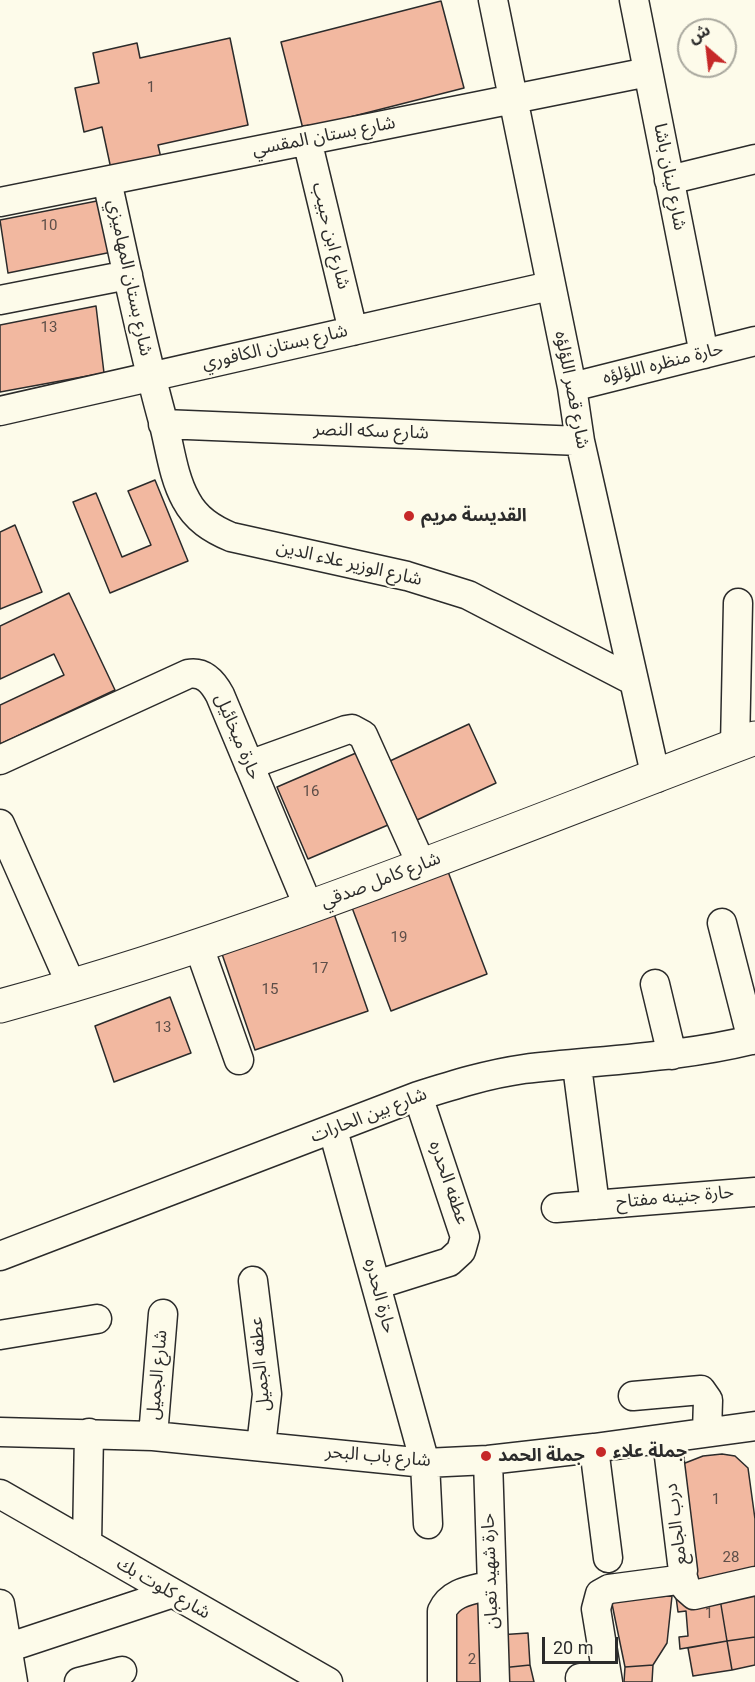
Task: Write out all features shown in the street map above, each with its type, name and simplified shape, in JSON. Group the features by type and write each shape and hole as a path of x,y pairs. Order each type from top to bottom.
{"main road":[{"name":"شارع كامل صدقي","path":"0,1006 72,987 199,947 422,866 745,742"}],"street":[{"name":"شارع قصر اللؤلؤه","path":"493,0 572,387 580,441 656,778"},
{"name":"شارع لينان باشا","path":"634,0 704,354"},
{"name":"شارع بستان المقسي","path":"0,202 648,72"},
{"name":"شارع ابن حبيب","path":"307,141 353,331"},
{"path":"669,180 755,159"},
{"name":"شارع بستان المهاميزي","path":"107,181 150,376"},
{"path":"0,300 128,275"},
{"name":"شارع بستان الكافوري","path":"0,411 550,286"},
{"name":"حارة منظره اللؤلؤه","path":"572,387 755,341"},
{"name":"شارع الوزير علاء الدين","path":"150,376 186,500 197,517 213,529 231,537 407,576 468,595 634,681"},
{"name":"شارع سكه النصر","path":"163,424 580,441"},
{"path":"738,603 745,742"},
{"name":"حارة ميخائيل","path":"0,760 188,674 196,673 204,676 213,683 220,695 309,908"},
{"path":"249,765 346,729 358,731 363,735 422,866"},
{"path":"0,824 72,987"},
{"path":"722,923 753,1040"},
{"path":"199,947 239,1060"},
{"path":"655,984 672,1055"},
{"name":"شارع بين الحارات","path":"0,1256 418,1096 470,1080 523,1070 672,1055 753,1040"},
{"name":"حارة جنينه مفتاح","path":"578,1066 595,1204"},
{"name":"عطفه الحدره","path":"376,1285 449,1262 461,1251 465,1236 418,1096"},
{"name":"حارة الحدره","path":"333,1130 425,1463 428,1524"},
{"name":"حارة جنينه مفتاح","path":"556,1208 755,1192"},
{"name":"عطفه الجميل","path":"253,1281 267,1394 261,1446"},
{"name":"شارع الجميل","path":"153,1436 163,1314"},
{"path":"0,1335 97,1319"},
{"path":"633,1395 701,1390 708,1400 707,1432"},
{"name":"شارع باب البحر","path":"0,1432 153,1436 425,1463 488,1460 667,1440 755,1426"},
{"path":"87,1544 89,1433"},
{"name":"درب الجامع","path":"598,1678 596,1609 600,1594 609,1589 677,1580 682,1574 667,1440"},
{"path":"594,1448 608,1558"},
{"name":"حارة شهيد تعبان","path":"488,1460 495,1682"},
{"name":"شارع كلوت بك","path":"0,1494 170,1594 328,1682"},
{"path":"682,1574 686,1588 694,1595 755,1581"},
{"path":"442,1682 442,1611 446,1602 452,1596 492,1585"},
{"path":"7,1648 170,1594"},
{"path":"0,1604 13,1682"},
{"path":"80,1682 122,1671"}],"building":[{"path":"441,1 464,88 303,129 281,42"},
{"path":"230,38 248,125 158,145 161,158 111,169 102,127 84,132 75,88 99,83 93,53 137,43 140,58"},
{"path":"102,200 112,252 8,273 0,220"},
{"path":"96,306 104,373 0,392 0,325"},
{"path":"155,480 188,561 110,593 73,502 96,493 122,557 151,545 128,491"},
{"path":"15,525 42,592 0,609 0,532"},
{"path":"69,593 115,690 0,744 0,705 64,675 54,654 0,679 0,626"},
{"path":"469,724 496,783 417,820 390,761"},
{"path":"356,753 388,825 308,859 277,787"},
{"path":"447,869 487,974 391,1011 351,905"},
{"path":"333,911 368,1011 255,1050 222,954"},
{"path":"170,997 191,1053 114,1082 95,1026"},
{"path":"722,1454 735,1456 748,1468 755,1519 755,1576 691,1586 680,1465 703,1456"},
{"path":"755,1593 755,1637 727,1641 720,1599"},
{"path":"672,1596 667,1643 653,1665 625,1667 611,1599"},
{"path":"488,1597 491,1682 448,1682 447,1608"},
{"path":"676,1597 720,1599 727,1641 680,1649 679,1637 688,1636 686,1611 678,1612"},
{"path":"528,1633 530,1665 501,1668 498,1635"},
{"path":"755,1637 755,1665 732,1670 727,1641"},
{"path":"727,1641 732,1670 693,1676 688,1648"},
{"path":"530,1665 534,1682 501,1682 501,1668"},
{"path":"653,1665 652,1682 624,1682 625,1667"}],"place":[{"name":"القديسة مريم","path":"409,516"},
{"name":"جملة علاء","path":"601,1452"},
{"name":"جملة الحمد","path":"486,1456"}]}
